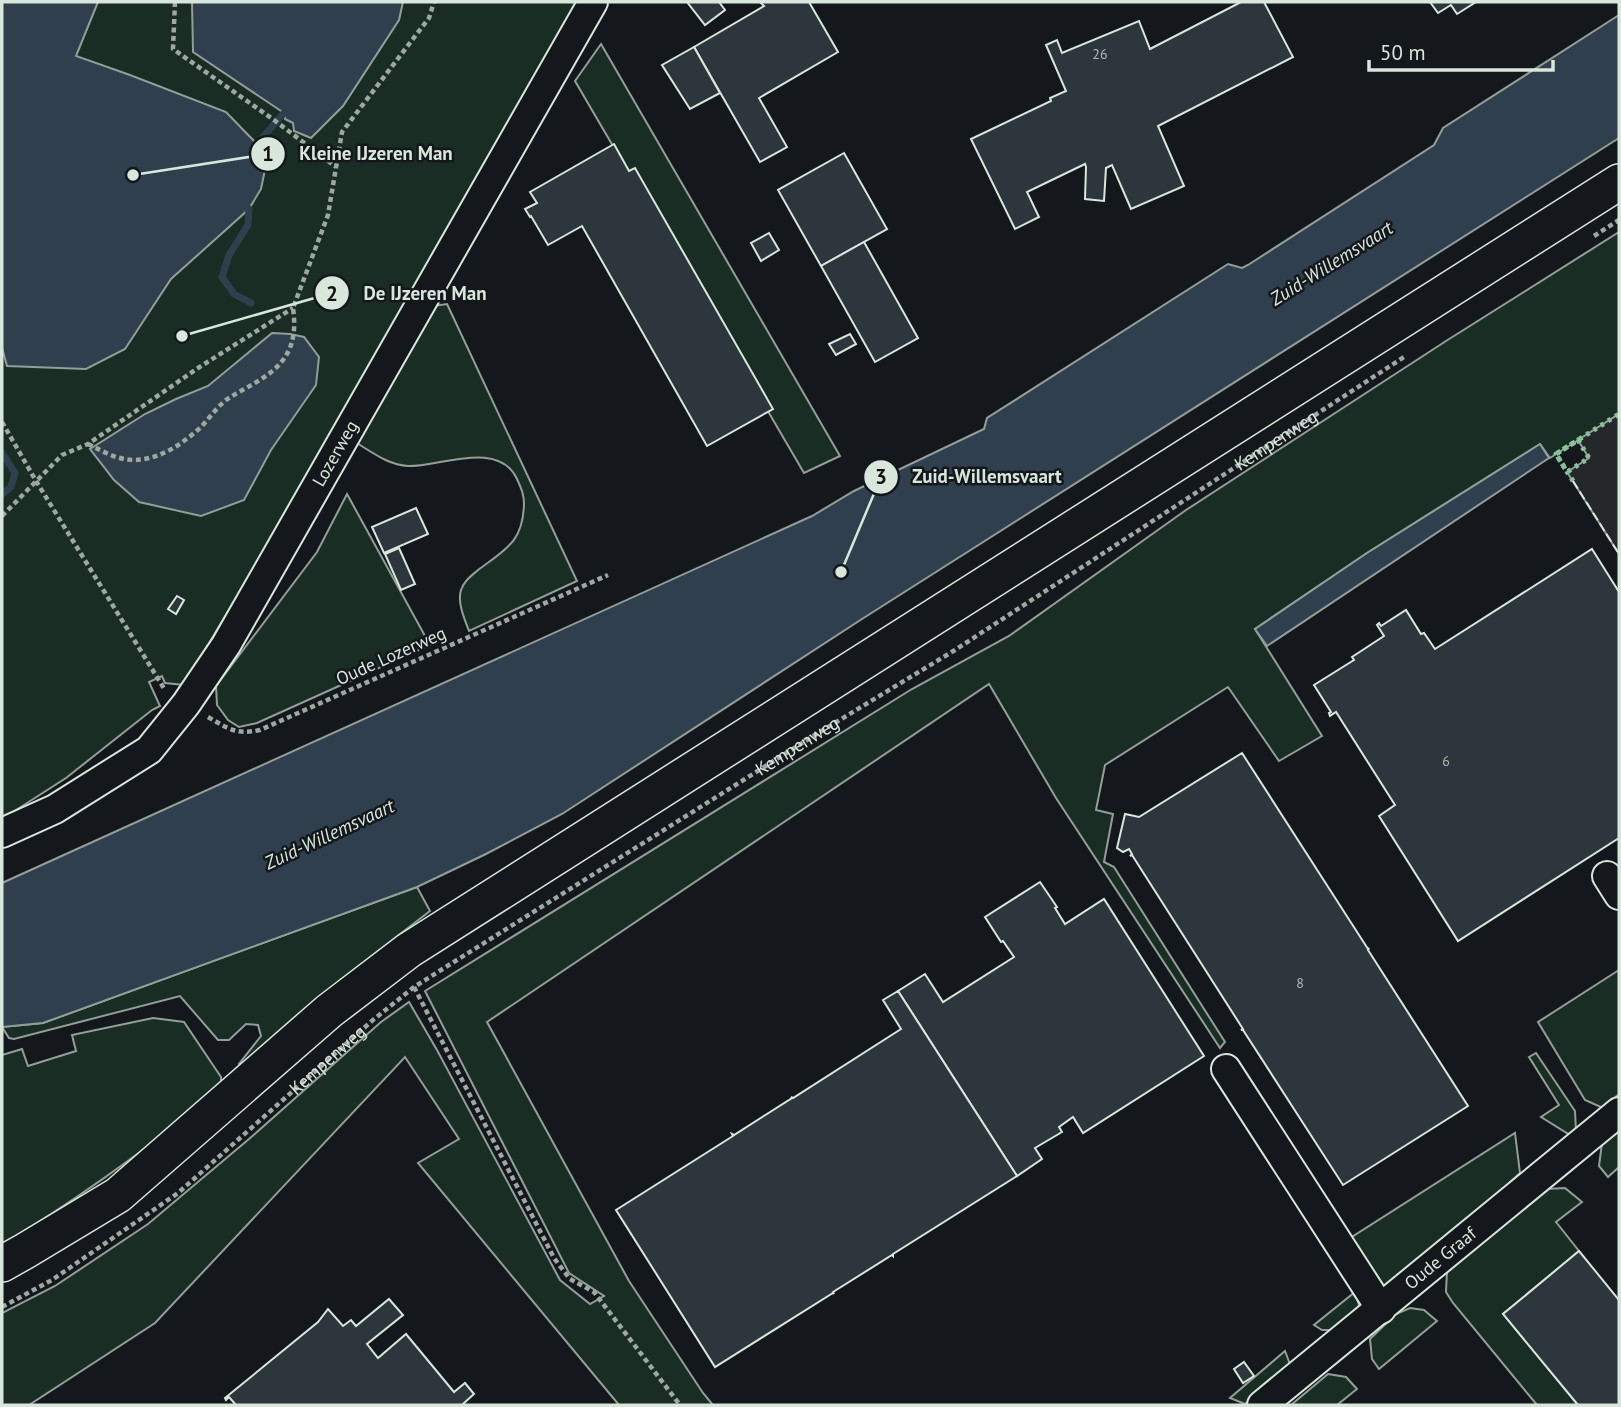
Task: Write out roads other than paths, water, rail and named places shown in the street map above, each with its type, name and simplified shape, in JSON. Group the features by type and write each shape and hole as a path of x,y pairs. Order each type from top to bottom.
{"main road":[{"name":"Kempenweg","path":"2,1264 118,1195 328,1011 409,950 1619,182"}],"street":[{"name":"Lozerweg","path":"2,833 55,809 149,750 186,704 226,645 593,2"},
{"path":"1226,1069 1381,1309"},
{"name":"Oude Graaf","path":"1262,1405 1619,1112"}],"water":[{"path":"2,2 98,2 76,56 226,112 257,144 266,148 267,160 261,189 249,209 171,279 125,349 86,369 7,366 2,348"},
{"path":"192,2 403,2 399,20 343,106 311,138 294,131 293,123 285,119 284,113 193,52"},
{"path":"1619,15 1619,138 862,619 562,814 417,887 43,1023 2,1027 2,883 812,516 854,491 984,429 987,418 1228,264 1242,268 1248,265 1434,145 1443,128"},
{"path":"272,333 304,337 319,357 316,385 271,450 244,500 201,516 139,502 114,480 90,449 145,414 208,386"},
{"path":"1540,444 1549,458 1267,646 1255,629 1367,553"}],"waterway":[{"path":"257,144 284,113"},
{"path":"249,209 248,225 229,255 222,277 234,294 251,303"},
{"path":"2,453 15,473 11,487 2,494"}],"place":[{"name":"Kleine IJzeren Man","path":"133,175"},
{"name":"De IJzeren Man","path":"182,336"},
{"name":"Zuid-Willemsvaart","path":"841,572"}]}
